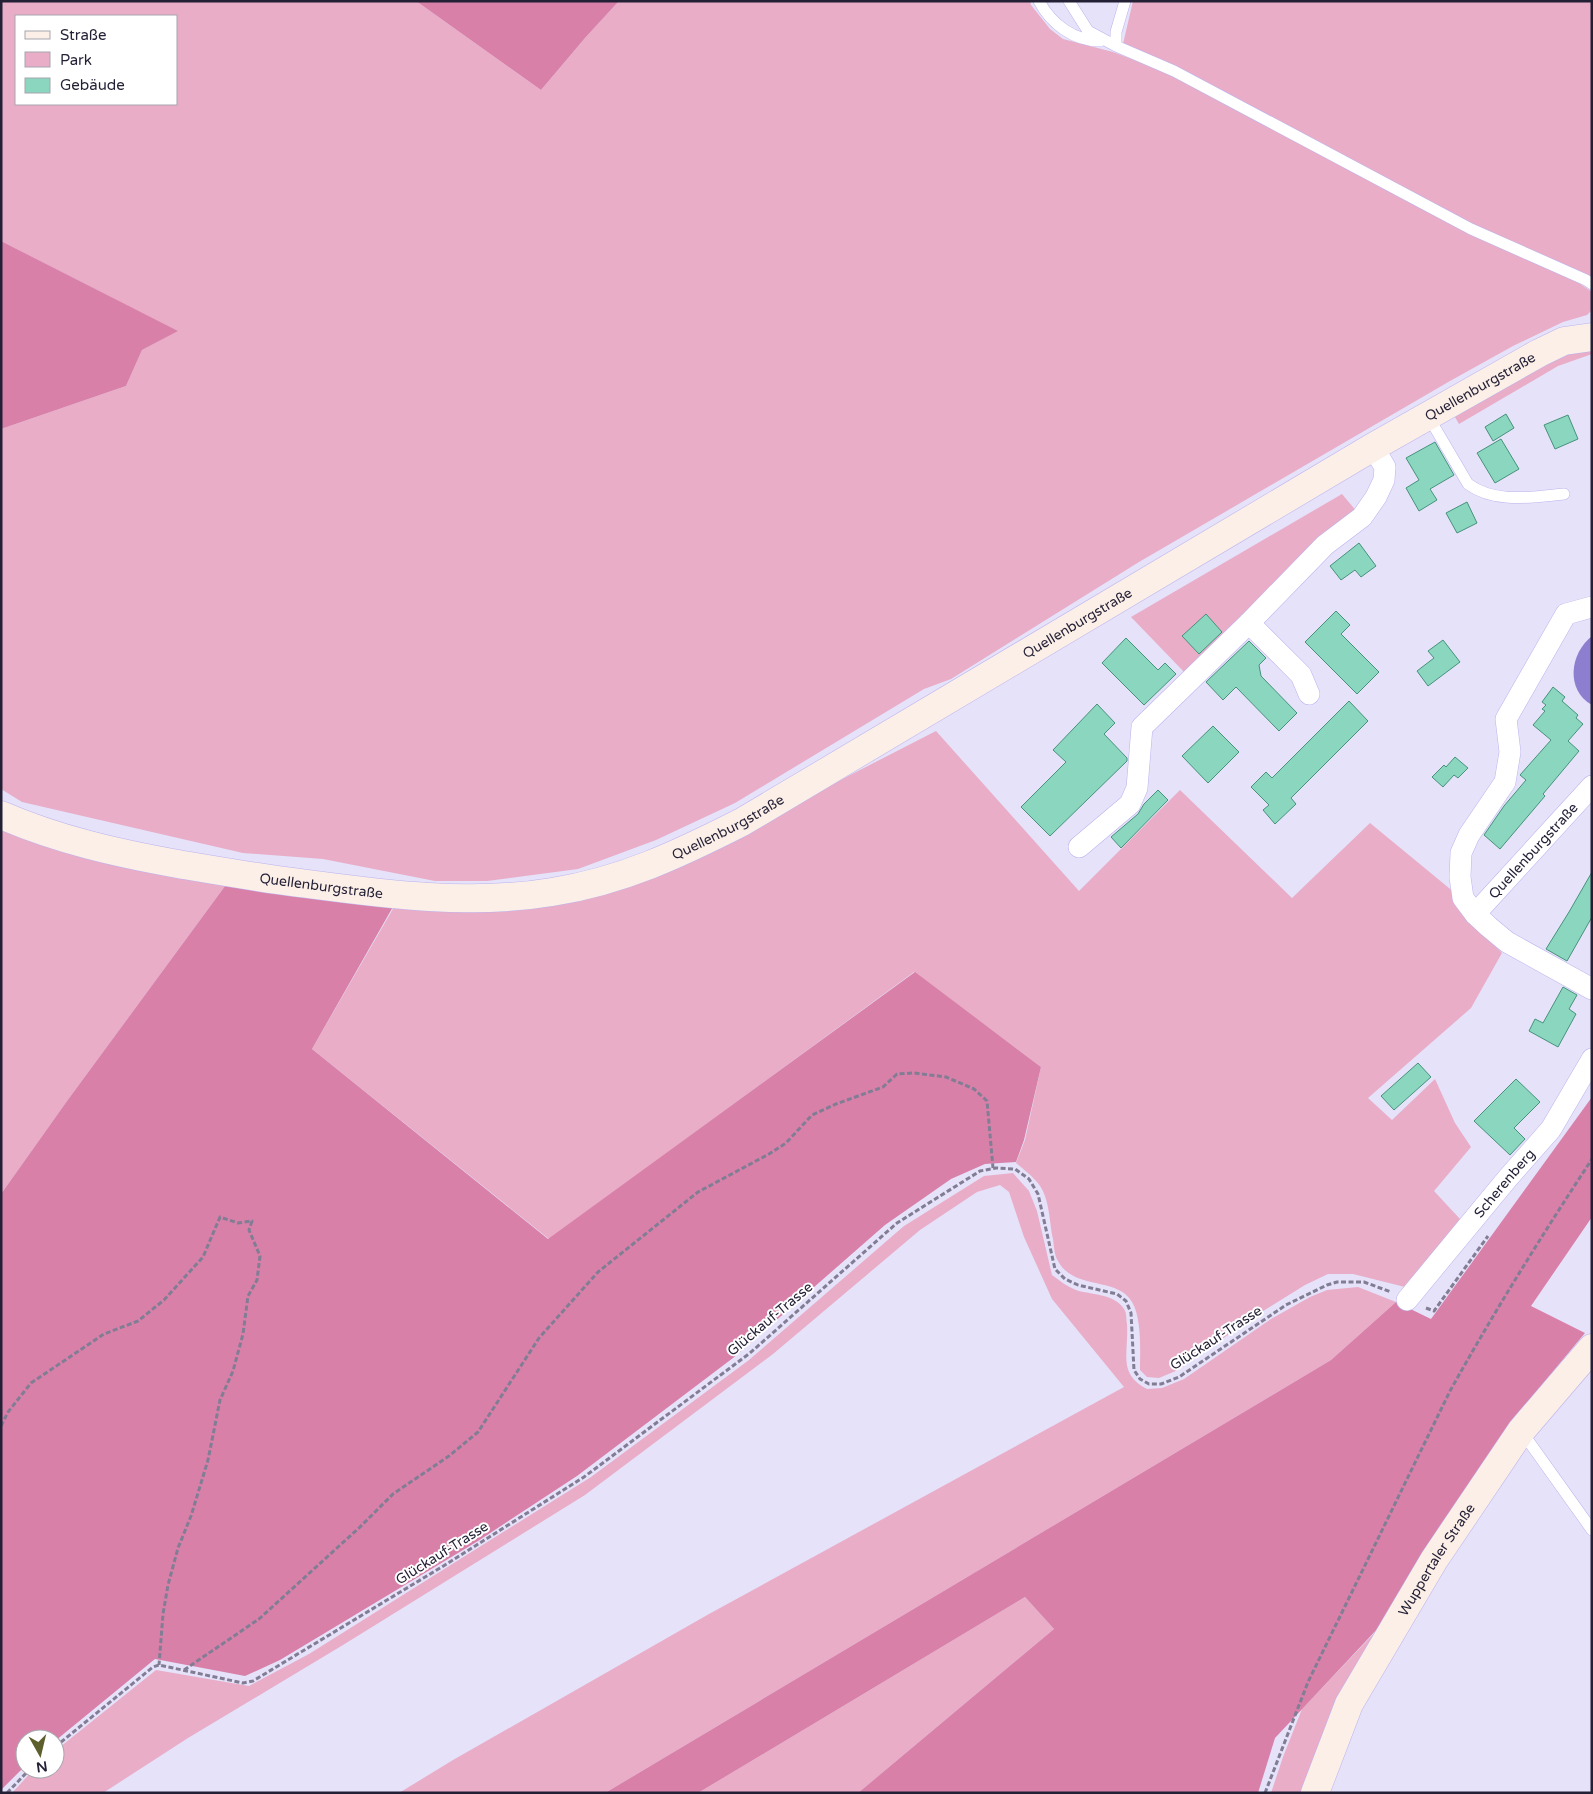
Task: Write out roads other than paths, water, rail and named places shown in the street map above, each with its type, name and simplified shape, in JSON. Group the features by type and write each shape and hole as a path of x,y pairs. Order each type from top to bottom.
{"street":[{"name":"Quellenburgstraße","path":"1,816 61,839 118,853 250,876 392,895 471,899 513,898 600,882 650,866 742,822 1373,447 1539,353 1564,341 1592,337"},
{"path":"1079,847 1130,804 1137,788 1142,728 1325,545 1362,517 1376,497 1384,480 1385,467 1373,447"},
{"path":"1592,607 1566,614 1506,718 1510,752 1504,782 1469,836 1461,853 1460,877 1463,898 1475,914 1506,942 1592,989"},
{"path":"1249,623 1301,675 1309,694"},
{"name":"Quellenburgstraße","path":"1475,914 1592,786"},
{"name":"Scherenberg","path":"1402,1297 1551,1129 1592,1059"},
{"name":"Wuppertaler Straße","path":"1314,1793 1349,1704 1434,1560 1521,1431 1592,1348"}],"lane":[{"path":"1039,1 1045,12 1066,32 1091,41 1112,44"},
{"path":"1069,1 1088,31 1112,44 1174,71 1471,229 1530,254 1592,284"},
{"path":"1112,44 1125,1"},
{"path":"1428,416 1468,484 1477,491 1494,496 1526,498 1564,494"},
{"path":"1521,1431 1592,1530"}]}
